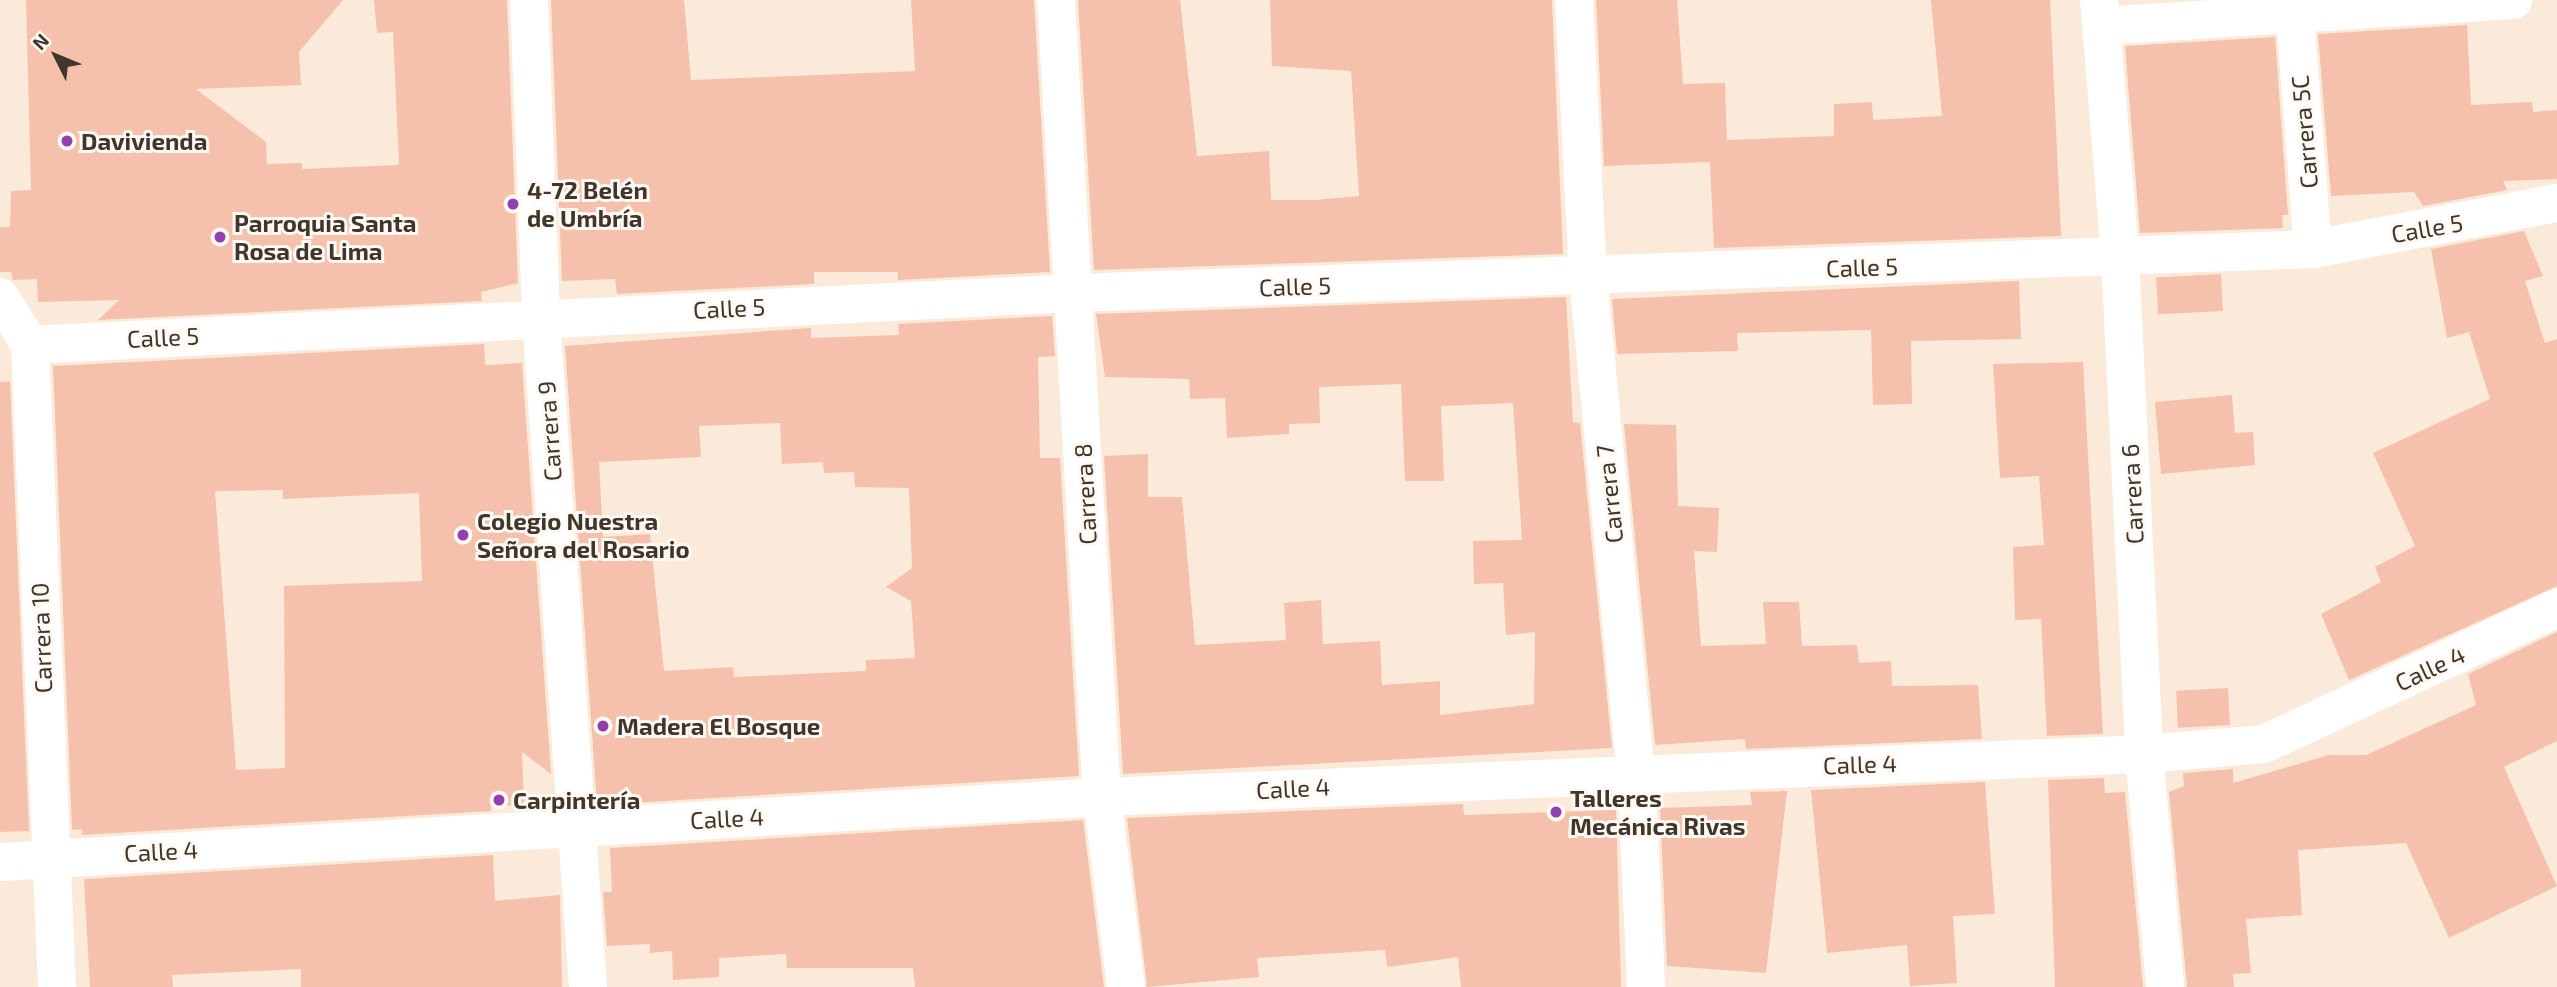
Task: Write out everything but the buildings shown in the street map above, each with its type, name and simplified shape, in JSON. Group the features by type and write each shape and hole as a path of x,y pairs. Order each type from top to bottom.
{"street":[{"name":"Carrera 9","path":"529,0 541,317 588,987"},
{"name":"Carrera 8","path":"1056,0 1102,797 1126,987"},
{"name":"Carrera 7","path":"1574,0 1588,277 1636,771 1646,987"},
{"path":"2100,13 2319,10 2513,0"},
{"name":"Carrera 5C","path":"2313,248 2319,10"},
{"name":"Carrera 6","path":"2100,13 2120,257 2144,754 2165,987"},
{"name":"Calle 5","path":"30,345 541,317 1074,293 1588,277 2313,248 2557,203"},
{"path":"3,306 30,345"},
{"name":"Carrera 10","path":"30,345 57,987"},
{"name":"Calle 4","path":"0,862 1102,797 1636,771 2144,754 2264,744 2557,608"}],"place":[{"name":"Davivienda","path":"67,141"},
{"name":"4-72 Belén de Umbría","path":"513,204"},
{"name":"Parroquia Santa Rosa de Lima","path":"220,237"},
{"name":"Colegio Nuestra Señora del Rosario","path":"463,535"},
{"name":"Madera El Bosque","path":"603,726"},
{"name":"Carpintería","path":"499,800"},
{"name":"Talleres Mecánica Rivas","path":"1556,812"}]}
